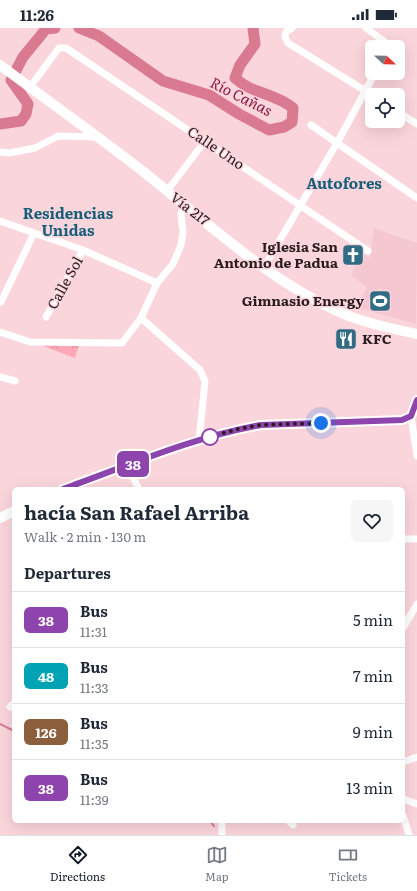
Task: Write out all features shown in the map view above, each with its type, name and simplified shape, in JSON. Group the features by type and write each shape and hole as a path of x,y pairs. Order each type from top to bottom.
{"main road":[{"name":"Vía 217","path":"0,65 184,204 264,267 306,295 334,310 360,319 417,334"},
{"path":"69,487 199,441 238,429 261,425 402,420 411,416 417,400"},
{"path":"0,518 12,512"}],"street":[{"path":"264,267 337,143 365,90 288,43 285,37 286,32 292,28"},
{"path":"366,28 381,40"},
{"name":"Calle Uno","path":"30,87 59,48 63,47 368,251"},
{"path":"405,116 417,124"},
{"path":"311,126 417,198"},
{"path":"0,152 9,153 35,148 58,136 96,137"},
{"path":"167,191 205,141"},
{"path":"0,332 30,342 122,343 141,318 157,283 173,264 181,244 181,214 184,204"},
{"path":"0,221 83,250 157,283"},
{"path":"1,302 34,233"},
{"name":"Calle Sol","path":"46,317 83,250"},
{"path":"141,318 204,375 205,381 199,441"},
{"path":"0,377 15,381"},
{"path":"411,416 417,456"},
{"path":"127,466 138,487"},
{"path":"405,539 417,539"},
{"path":"405,625 416,608"},
{"path":"405,761 417,756"},
{"path":"405,800 417,804"},
{"path":"405,822 409,835"},
{"path":"222,823 222,835"}],"shaded area":[{"path":"374,228 417,243 416,324 357,308 367,287 351,276 360,253 370,258"}],"green space":[{"path":"35,343 79,344 75,358"}],"waterway":[{"name":"Río Cañas","path":"0,124 21,121 26,114 28,104 11,80 23,57 46,29 55,28"},
{"name":"Río Cañas","path":"79,28 99,36 163,81 209,95 239,114 269,130 284,127 292,122 293,108 279,99 249,87 235,78 240,65 255,44 253,28"},
{"path":"0,724 12,730"}],"bus line":[{"name":"38","path":"69,487 199,441 238,429 261,425 402,420 411,416 417,400"}],"place":[{"name":"Iglesia San Antonio de Padua","path":"353,255"},
{"name":"Gimnasio Energy","path":"380,301"},
{"name":"KFC","path":"346,339"}],"district":[{"name":"Autofores","path":"344,184"},
{"name":"Residencias Unidas","path":"68,222"}],"route":[{"path":"210,437 238,429 261,425 321,423"}]}
